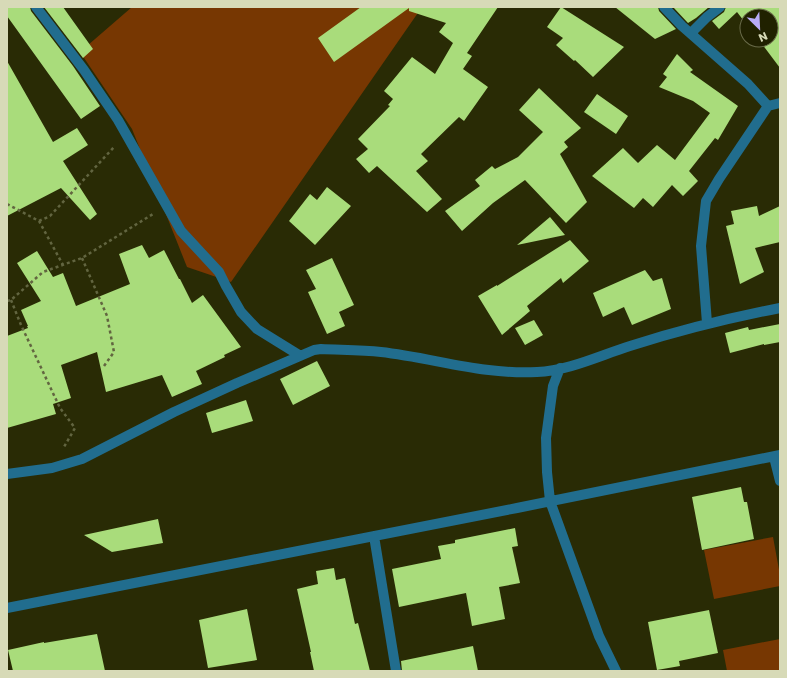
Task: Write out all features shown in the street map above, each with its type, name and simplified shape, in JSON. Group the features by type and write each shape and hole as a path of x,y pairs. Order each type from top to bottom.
{"street":[{"path":"36,7 84,70 118,120 181,231 219,272 241,312 257,329 299,355"},
{"path":"664,7 748,84 768,106"},
{"path":"691,33 707,17 720,7"},
{"path":"707,323 701,246 706,202 719,179 768,106 780,103"},
{"path":"7,474 52,468 82,459 174,412 299,355 321,348 381,352 467,368 498,372 538,372 560,368 707,323 780,308"},
{"path":"560,368 553,386 546,438 550,501 599,636 616,671"},
{"path":"7,608 777,456 780,481"},
{"path":"374,536 396,671"}],"path":[{"path":"39,221 50,216 126,134"},
{"path":"7,204 39,221 62,265"},
{"path":"7,301 11,300 43,272 82,258 167,205"},
{"path":"82,258 107,316 114,352 104,366"},
{"path":"11,300 21,325 60,408 75,428 52,468"}],"shaded area":[{"path":"132,7 422,7 231,282 187,267 132,129 80,52"},
{"path":"773,537 780,575 780,586 714,599 704,550"},
{"path":"780,639 780,671 727,671 723,650"}],"building":[{"path":"7,7 30,7 31,11 73,66 100,106 81,119 7,16"},
{"path":"44,7 63,7 93,49 83,58"},
{"path":"361,7 498,7 467,53 472,56 463,69 488,87 464,121 459,117 421,154 428,161 416,171 442,199 427,212 377,166 369,173 356,159 368,149 358,139 390,106 388,105 393,99 384,91 412,57 435,74 453,43 439,32 446,23 409,11 409,8 334,62 318,38"},
{"path":"561,7 624,47 593,77 556,45 563,38 547,27"},
{"path":"615,7 658,7 659,11 676,29 655,39"},
{"path":"673,7 709,7 688,23"},
{"path":"726,7 780,7 780,68 765,48 779,48 779,8 739,8 739,15 737,12 719,29 712,21 724,12"},
{"path":"677,54 693,70 690,72 738,106 718,140 715,138 689,171 698,181 683,196 672,185 653,207 643,198 634,208 592,176 623,148 638,163 657,145 675,160 710,113 693,101 659,87 667,77 663,74"},
{"path":"7,61 53,142 77,128 88,145 63,161 97,214 90,220 61,188 7,216"},
{"path":"539,88 581,128 564,142 568,147 560,154 587,202 566,223 525,180 493,203 462,231 445,211 480,186 475,180 492,166 495,169 518,157 543,132 519,110"},
{"path":"597,94 628,116 616,134 584,112"},
{"path":"327,187 351,206 315,245 289,221 310,194 317,200"},
{"path":"757,206 759,216 780,206 780,242 755,248 764,272 740,284 726,226 734,224 731,211"},
{"path":"550,217 565,235 517,245"},
{"path":"570,240 589,261 563,283 561,278 527,306 530,311 502,335 478,296 497,286"},
{"path":"142,245 149,258 164,250 192,303 203,295 241,347 224,355 225,357 196,371 202,384 172,397 162,375 106,392 97,352 61,365 71,398 53,404 56,414 7,428 7,336 28,328 21,310 41,301 17,263 37,251 53,277 63,273 76,306 130,284 119,254"},
{"path":"332,258 354,305 339,312 345,326 327,334 308,292 316,289 306,270"},
{"path":"645,270 653,281 662,278 671,309 632,325 624,307 603,317 593,293"},
{"path":"534,320 543,335 525,345 515,328"},
{"path":"780,324 780,342 764,344 730,353 725,333 748,327 749,330"},
{"path":"317,361 330,386 293,405 280,379"},
{"path":"246,400 253,421 212,433 206,413"},
{"path":"741,487 744,502 747,502 754,539 702,550 692,497"},
{"path":"158,519 163,543 112,552 84,535"},
{"path":"515,528 518,546 512,547 520,583 499,587 505,619 472,626 466,593 399,607 392,569 441,559 438,546 455,543 455,540"},
{"path":"334,568 336,580 345,578 355,624 358,623 370,671 314,671 297,589 318,584 316,571"},
{"path":"247,609 257,660 208,668 199,620"},
{"path":"709,610 718,653 679,661 680,666 657,670 648,622"},
{"path":"97,634 105,671 13,671 8,650 44,642"},
{"path":"473,646 478,671 402,671 401,661"}]}
